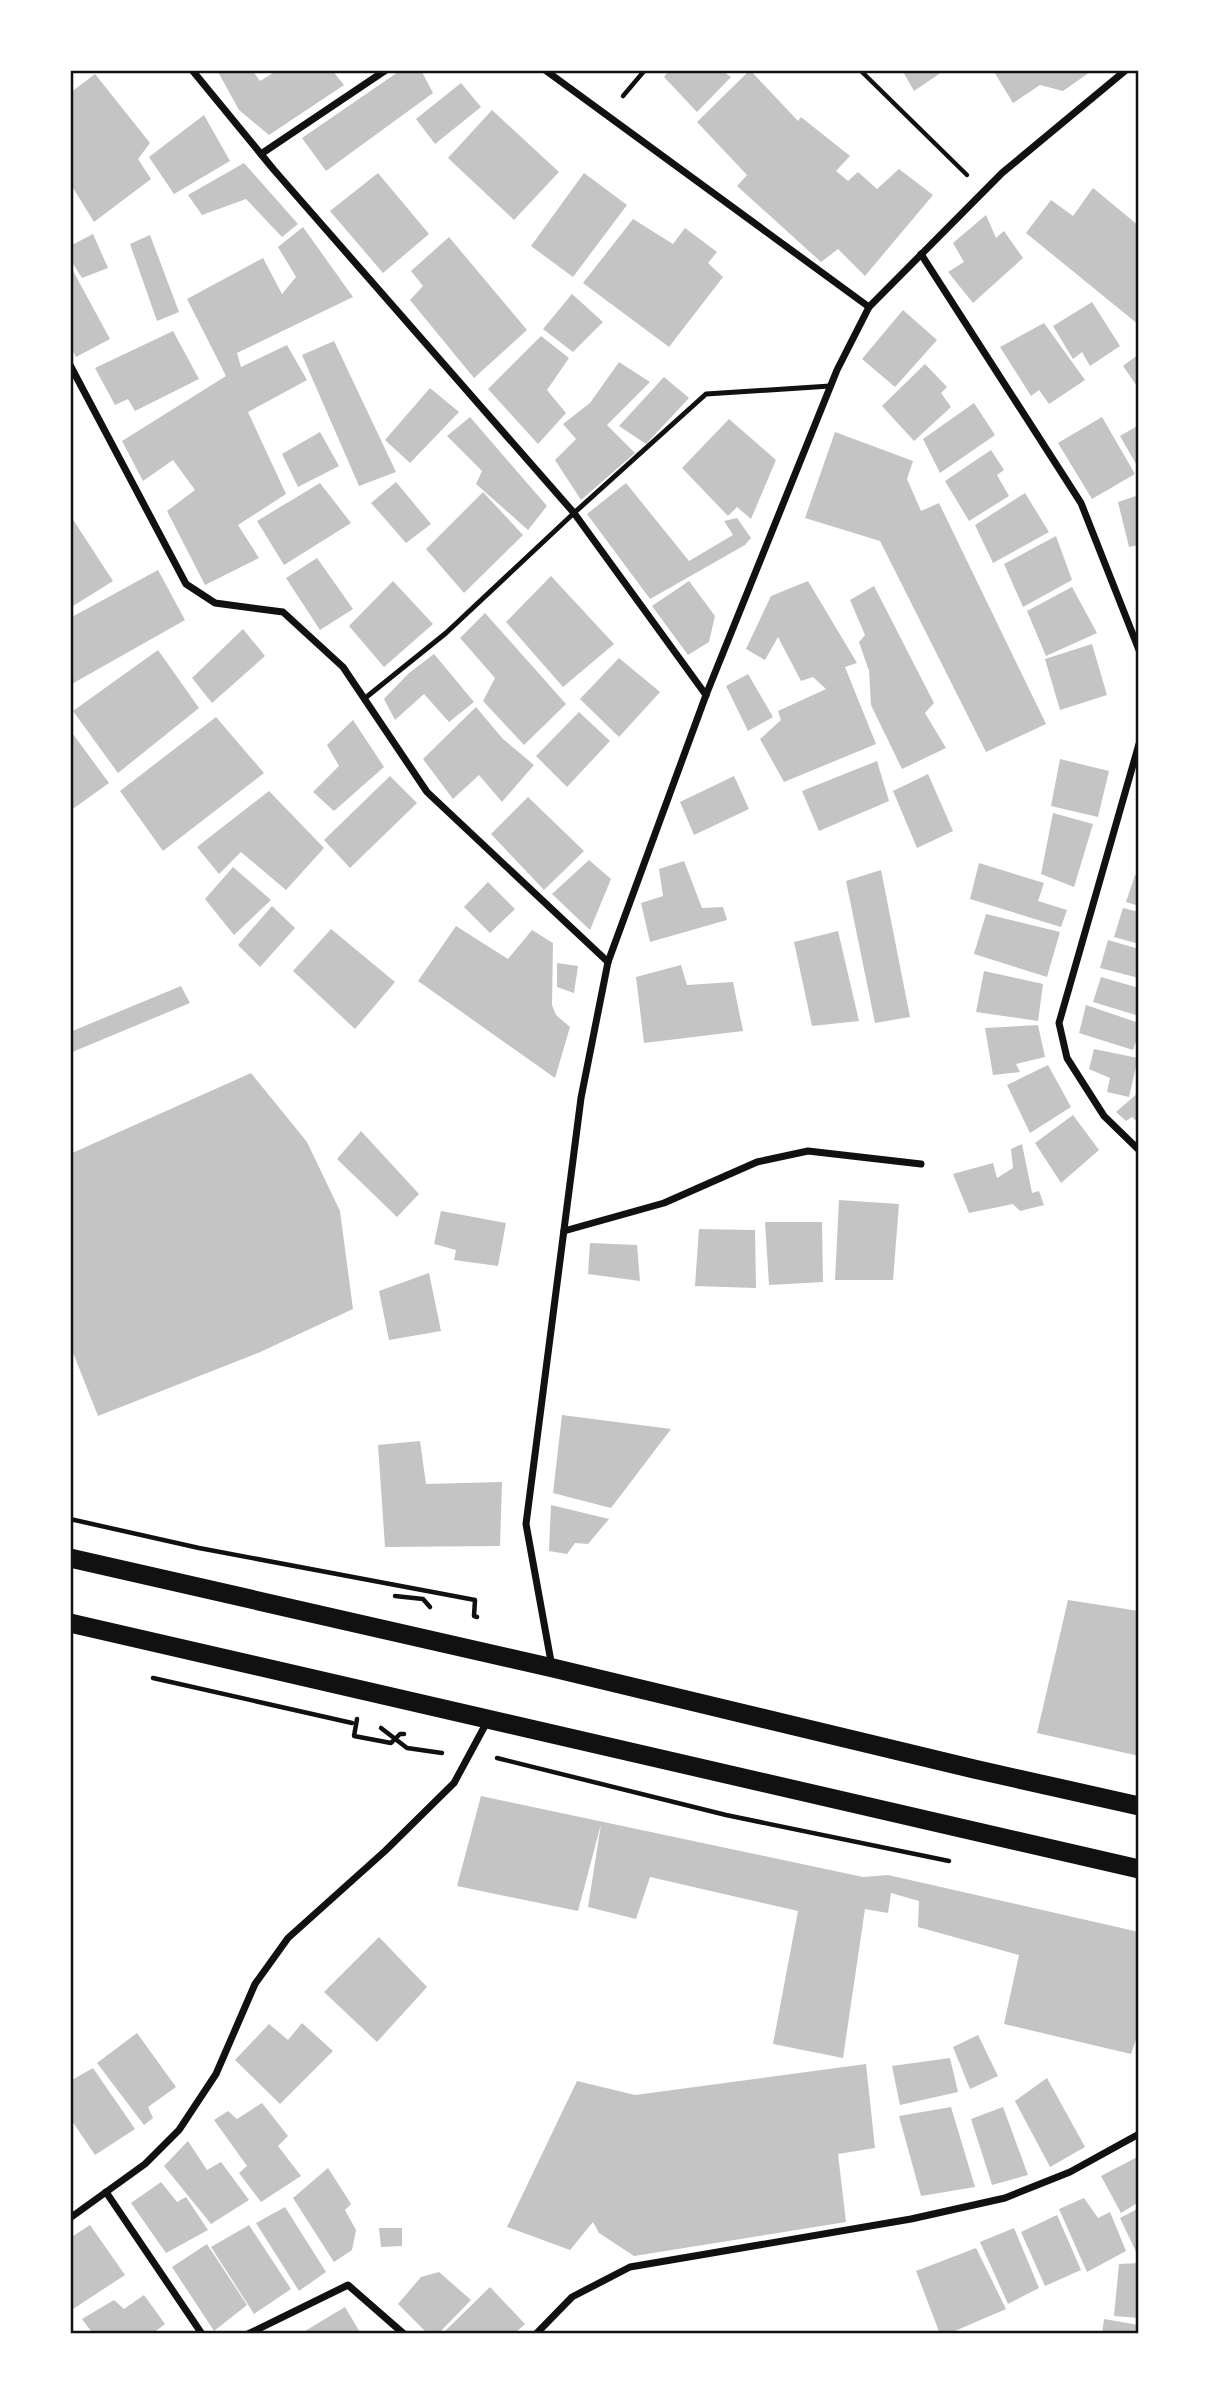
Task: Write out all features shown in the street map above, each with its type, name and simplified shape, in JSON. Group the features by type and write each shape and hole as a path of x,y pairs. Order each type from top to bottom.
{"highway":[{"path":"70,1558 1139,1806"},
{"path":"70,1623 1139,1869"}],"street":[{"path":"192,70 261,154 573,513 706,695"},
{"path":"261,154 386,70"},
{"path":"545,70 869,307"},
{"path":"552,1668 526,1524 581,1098 608,962 706,695 830,386 869,307 1002,173 1126,70"},
{"path":"921,254 1081,503 1139,650"},
{"path":"70,365 186,584 215,603 284,612 343,667 427,792 608,962"},
{"path":"1139,744 1059,1023 1067,1058 1074,1070 1104,1116 1139,1150"},
{"path":"564,1231 664,1203 757,1162 808,1151 921,1164"},
{"path":"70,2218 145,2164 178,2130 216,2074 255,1984 288,1938 385,1852 454,1783 489,1720"},
{"path":"536,2334 572,2297 630,2267 911,2219 1005,2198 1070,2172 1139,2134"},
{"path":"107,2192 202,2334"},
{"path":"248,2334 348,2285 404,2334"}],"lane":[{"path":"363,699 446,633 573,513 706,394 830,386"}],"path":[{"path":"607,115 645,70"},
{"path":"860,70 983,191"},
{"path":"150,1677 365,1725"},
{"path":"379,1726 407,1748 446,1754"},
{"path":"496,1758 726,1815 953,1862"}],"building":[{"path":"217,70 252,70 260,81 278,70 332,70 344,85 269,135 239,110"},
{"path":"401,70 421,70 433,93 326,171 302,138"},
{"path":"669,70 726,70 724,72 731,77 697,112 664,77"},
{"path":"750,70 798,121 801,117 850,156 836,171 848,181 858,172 877,189 899,169 933,195 865,276 838,249 821,262 737,186 747,175 697,122"},
{"path":"902,70 945,70 914,91"},
{"path":"993,70 1093,70 1063,91 1040,85 1013,103"},
{"path":"95,74 150,143 138,159 151,179 94,222 70,183 70,93"},
{"path":"461,83 481,107 435,144 416,119"},
{"path":"492,110 559,172 514,220 448,158"},
{"path":"204,115 230,161 174,194 149,157"},
{"path":"244,163 298,224 282,237 246,199 202,215 188,195"},
{"path":"378,173 429,234 383,273 330,211"},
{"path":"584,173 627,205 573,277 531,246"},
{"path":"1093,188 1139,226 1139,325 1026,233 1051,200 1073,216"},
{"path":"986,215 996,238 1004,231 1023,258 973,303 948,272 964,262 953,243"},
{"path":"633,219 673,244 685,228 717,252 708,263 723,277 669,347 583,283"},
{"path":"303,227 353,297 237,353 241,367 287,345 307,380 248,412 286,494 238,525 259,558 205,585 167,511 195,490 173,460 143,481 122,441 226,376 187,299 263,258 282,294 296,277 278,247"},
{"path":"93,234 108,268 82,278 70,259 70,246"},
{"path":"150,235 179,312 157,321 130,244"},
{"path":"449,237 527,330 474,378 410,300 423,286 411,271"},
{"path":"72,269 110,339 76,357 70,346"},
{"path":"572,294 603,322 573,352 543,329"},
{"path":"1092,302 1120,346 1090,366 1082,352 1073,359 1053,326"},
{"path":"903,310 937,340 895,387 862,359"},
{"path":"1044,323 1085,380 1049,404 1039,390 1031,396 1000,347"},
{"path":"173,331 199,379 135,411 128,399 115,405 95,368"},
{"path":"541,336 569,358 547,390 566,413 538,444 488,389"},
{"path":"334,341 396,472 359,486 302,355"},
{"path":"1139,354 1139,389 1123,366"},
{"path":"619,362 650,382 607,425 635,453 581,500 555,460 576,439 563,424 590,403"},
{"path":"925,364 947,387 941,393 951,407 914,441 882,406"},
{"path":"664,377 689,398 646,444 619,426"},
{"path":"430,388 459,412 410,463 385,440"},
{"path":"974,403 995,435 940,473 923,439"},
{"path":"470,417 547,506 528,530 476,484 482,471 447,436"},
{"path":"1102,417 1135,474 1092,499 1058,443"},
{"path":"729,419 776,460 751,519 737,507 728,516 682,468"},
{"path":"1139,425 1139,469 1120,436"},
{"path":"320,432 339,466 298,487 282,454"},
{"path":"835,432 913,461 907,479 921,511 939,503 1046,724 986,752 880,541 805,518"},
{"path":"991,450 1004,470 997,475 1009,496 969,521 945,481"},
{"path":"396,482 431,524 406,543 371,503"},
{"path":"320,483 351,523 284,565 257,521"},
{"path":"626,483 689,561 733,535 724,521 737,518 751,538 745,545 650,599 587,514"},
{"path":"483,492 523,535 464,593 426,549"},
{"path":"1025,493 1049,532 993,563 975,525"},
{"path":"1139,495 1139,545 1129,547 1118,502"},
{"path":"70,515 113,581 70,608"},
{"path":"1056,536 1072,580 1023,607 1004,564"},
{"path":"317,558 353,609 320,630 286,578"},
{"path":"158,570 185,620 70,685 70,618"},
{"path":"551,576 614,644 563,687 506,622"},
{"path":"393,581 433,624 384,667 349,626"},
{"path":"689,581 715,616 709,642 688,655 652,606"},
{"path":"808,581 857,663 845,667 876,744 784,782 760,739 781,720 778,711 826,689 813,677 801,681 778,637 765,660 746,649 771,596"},
{"path":"874,586 934,703 925,713 946,748 902,769 871,705 869,671 859,642 865,635 850,600"},
{"path":"1072,587 1097,633 1046,656 1027,611"},
{"path":"485,613 566,704 524,745 483,701 495,678 460,638"},
{"path":"243,629 265,656 212,703 192,678"},
{"path":"1092,644 1107,695 1060,710 1045,659"},
{"path":"158,650 199,708 118,773 73,711"},
{"path":"434,654 474,702 449,722 424,694 395,720 384,699 409,673"},
{"path":"619,658 660,692 619,737 580,699"},
{"path":"748,674 773,717 748,731 726,686"},
{"path":"476,707 503,739 534,765 502,802 479,775 453,799 423,759"},
{"path":"579,712 610,741 567,787 536,756"},
{"path":"216,717 264,773 163,851 120,791"},
{"path":"353,720 384,767 334,811 313,792 339,766 327,745"},
{"path":"70,730 109,783 70,811"},
{"path":"1060,759 1109,771 1098,817 1051,806"},
{"path":"877,761 889,801 819,831 802,791"},
{"path":"928,774 953,831 917,848 893,791"},
{"path":"390,776 417,803 350,868 324,840"},
{"path":"734,776 749,809 694,835 680,802"},
{"path":"269,791 324,848 286,890 241,852 219,874 197,847"},
{"path":"528,797 584,851 544,890 491,834"},
{"path":"1053,813 1093,824 1074,887 1041,874"},
{"path":"589,860 611,879 590,930 552,894"},
{"path":"684,861 702,908 723,907 727,920 650,942 641,903 663,896 659,869"},
{"path":"979,863 1044,883 1038,901 1067,910 1061,927 970,899"},
{"path":"233,867 271,900 234,935 205,899"},
{"path":"881,870 910,1017 875,1023 846,881"},
{"path":"1135,875 1139,877 1139,906 1126,902"},
{"path":"488,882 515,909 490,933 464,907"},
{"path":"272,906 295,928 260,967 238,945"},
{"path":"1123,908 1139,912 1139,944 1114,937"},
{"path":"986,914 1060,932 1047,977 974,954"},
{"path":"456,926 508,959 532,930 553,943 552,1005 556,1015 570,1027 555,1078 418,981"},
{"path":"331,929 395,982 355,1029 293,971"},
{"path":"838,931 859,1021 812,1026 794,942"},
{"path":"1108,940 1139,949 1139,978 1100,968"},
{"path":"557,963 578,966 574,993 557,987"},
{"path":"681,965 687,985 733,982 743,1031 644,1043 636,977"},
{"path":"984,971 1043,984 1038,1021 976,1012"},
{"path":"1101,977 1139,988 1139,1016 1093,1002"},
{"path":"181,986 190,1003 70,1053 70,1032"},
{"path":"1086,1005 1139,1023 1139,1033 1133,1050 1079,1033"},
{"path":"1038,1025 1045,1057 1016,1064 1020,1072 993,1075 985,1028"},
{"path":"1094,1049 1138,1058 1129,1097 1107,1092 1110,1078 1089,1069"},
{"path":"1048,1065 1071,1107 1030,1133 1007,1085"},
{"path":"251,1073 307,1142 340,1211 353,1309 258,1353 98,1416 70,1345 70,1154"},
{"path":"1139,1092 1139,1123 1132,1117 1126,1121 1116,1112"},
{"path":"1073,1115 1099,1150 1061,1183 1035,1143"},
{"path":"361,1131 419,1194 397,1217 337,1159"},
{"path":"1022,1144 1032,1193 1039,1191 1044,1205 1020,1211 1013,1204 969,1213 953,1174 993,1163 997,1178 1013,1168 1011,1149"},
{"path":"839,1200 899,1204 893,1280 835,1280"},
{"path":"441,1211 506,1223 498,1266 454,1260 456,1250 434,1244"},
{"path":"765,1222 822,1222 823,1282 769,1285"},
{"path":"699,1229 755,1230 756,1288 695,1286"},
{"path":"590,1243 637,1245 640,1281 588,1274"},
{"path":"429,1273 441,1331 389,1340 379,1291"},
{"path":"562,1415 671,1429 611,1508 553,1493"},
{"path":"420,1441 426,1484 502,1482 500,1546 385,1547 378,1445"},
{"path":"551,1505 609,1519 588,1544 575,1543 567,1554 549,1551"},
{"path":"1068,1600 1139,1611 1139,1756 1037,1733"},
{"path":"481,1796 863,1877 888,1875 1139,1932 1139,2031 1131,2054 1004,2024 1019,1955 918,1927 919,1901 891,1893 888,1913 865,1909 843,2058 773,2044 798,1911 650,1877 636,1919 588,1907 601,1824 578,1911 457,1886"},
{"path":"379,1937 427,1987 377,2042 324,1992"},
{"path":"302,2023 333,2051 280,2104 235,2060 269,2024 288,2040"},
{"path":"137,2033 176,2087 148,2107 153,2118 144,2125 97,2063"},
{"path":"978,2035 998,2076 970,2089 953,2047"},
{"path":"950,2058 958,2092 900,2105 892,2066"},
{"path":"866,2064 875,2148 838,2154 846,2222 634,2256 599,2233 593,2222 570,2250 507,2227 577,2081 635,2095"},
{"path":"93,2068 135,2129 95,2155 70,2118 70,2081"},
{"path":"1047,2078 1085,2147 1050,2167 1015,2101"},
{"path":"262,2103 288,2136 278,2146 301,2176 261,2202 239,2173 247,2166 214,2120 228,2111 237,2119"},
{"path":"951,2107 975,2187 921,2196 899,2116"},
{"path":"1003,2107 1028,2175 992,2185 971,2119"},
{"path":"188,2141 207,2170 221,2162 249,2200 211,2224 164,2166"},
{"path":"1139,2156 1139,2202 1121,2213 1101,2176"},
{"path":"328,2168 351,2204 345,2210 356,2230 352,2250 334,2262 293,2198"},
{"path":"161,2182 177,2202 186,2197 208,2230 166,2253 131,2203"},
{"path":"1084,2198 1098,2218 1110,2212 1126,2251 1087,2272 1059,2209"},
{"path":"285,2207 326,2272 299,2291 256,2223"},
{"path":"1139,2208 1139,2258 1120,2218"},
{"path":"1057,2215 1081,2270 1045,2286 1021,2232"},
{"path":"90,2225 125,2275 70,2311 70,2238"},
{"path":"249,2225 291,2289 254,2314 211,2247"},
{"path":"379,2228 402,2228 402,2246 381,2247"},
{"path":"1014,2228 1039,2288 1008,2304 980,2242"},
{"path":"207,2244 247,2305 214,2331 172,2267"},
{"path":"976,2248 1006,2309 948,2334 940,2334 916,2271"},
{"path":"1139,2263 1139,2318 1114,2316 1119,2264"},
{"path":"439,2272 471,2300 438,2334 428,2334 398,2304 421,2277"},
{"path":"490,2287 525,2324 514,2334 442,2334"},
{"path":"144,2295 165,2324 152,2334 93,2334 82,2319 114,2300 124,2309"},
{"path":"345,2307 361,2334 300,2334"},
{"path":"1104,2319 1139,2325 1139,2334 1102,2334"}]}
